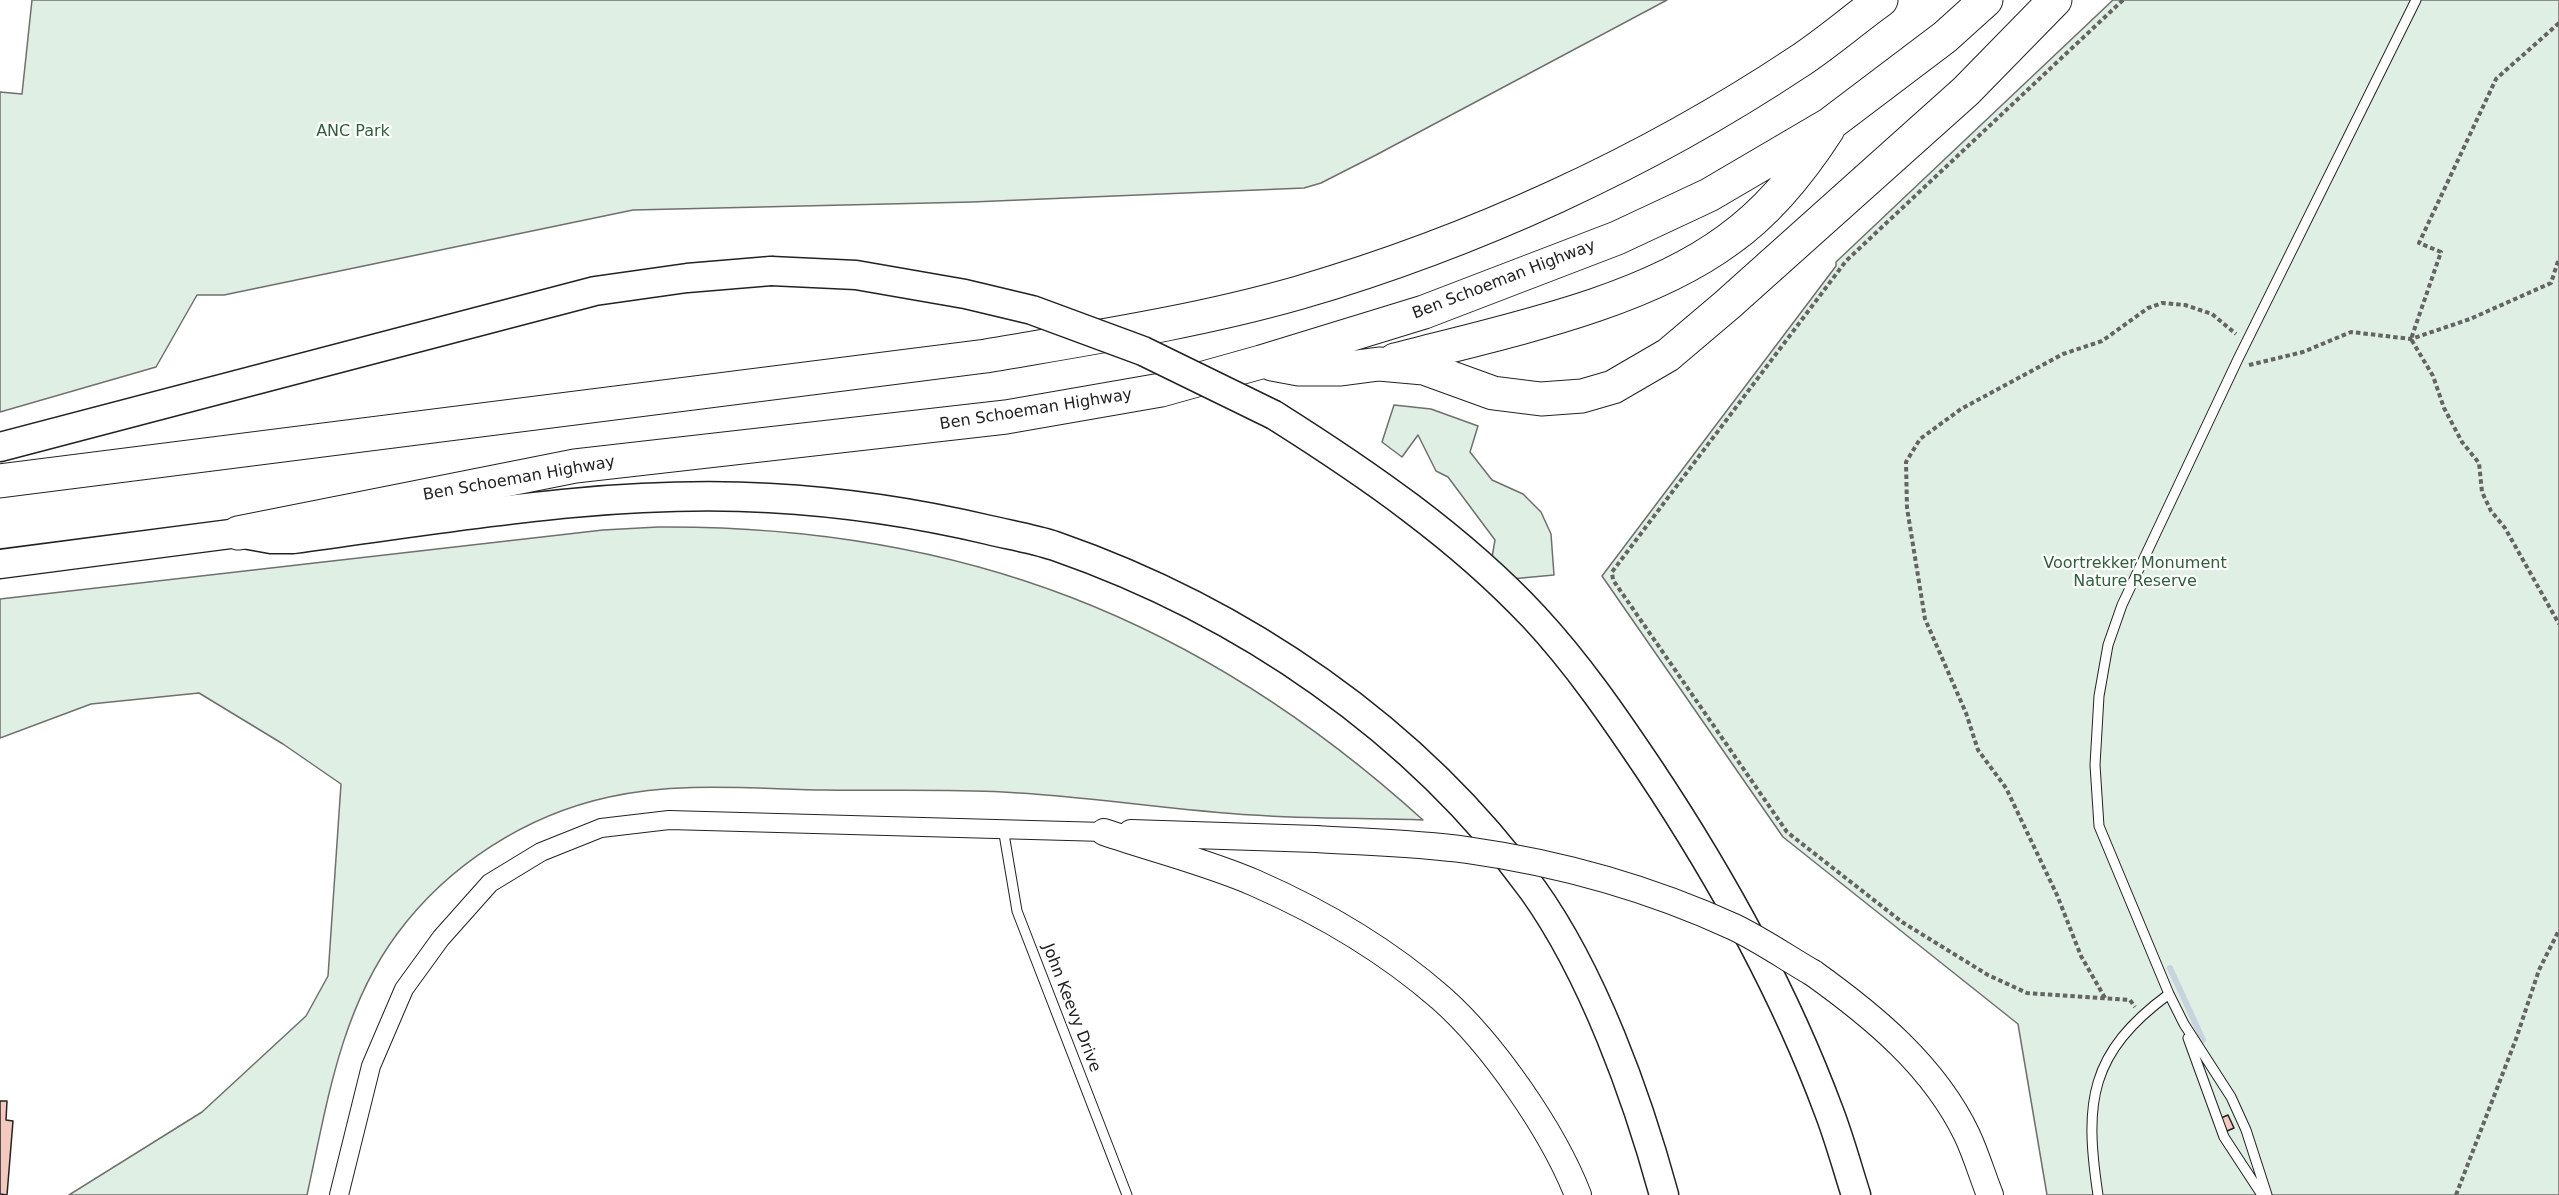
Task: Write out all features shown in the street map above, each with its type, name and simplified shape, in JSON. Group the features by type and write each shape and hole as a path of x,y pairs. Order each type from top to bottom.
{"highway":[{"path":"0,481 986,356 1144,328 1297,293 1392,261 1504,219 1587,181 1690,127 1798,61 1881,0"},
{"name":"Ben Schoeman Highway","path":"238,533 575,466 1006,417 1161,390 1261,362 1424,312 1617,238 1709,195 1830,124 1945,37 1986,0"},
{"path":"1379,364 1424,368 1508,396 1541,399 1582,396 1613,387 1668,355 1727,305 1966,91 2055,0"},
{"path":"1261,362 1299,369 1341,369 1379,364 1603,302 1685,267 1729,240 1802,169 1830,124"}],"main road":[{"path":"0,447 595,291 687,278 771,271 856,275 964,294 1032,310 1143,351 1274,415 1355,466 1448,537 1534,617 1616,719 1686,825 1766,969 1828,1109 1856,1195"},
{"path":"238,533 271,539 293,539 587,499 770,498 921,514 1050,545 1138,578 1241,629 1317,680 1396,740 1475,817 1534,893 1583,975 1645,1126 1664,1195"},
{"name":"Ben Schoeman Highway","path":"0,564 238,533"},
{"path":"1104,832 1316,839 1465,850 1542,863 1606,878 1680,904 1736,928 1813,973 1862,1008 1924,1069 1967,1134 1990,1195"},
{"path":"1104,832 1252,882 1291,900 1333,922 1431,991 1470,1028 1538,1115 1578,1195"}],"street":[{"path":"339,1195 370,1066 404,989 441,938 490,883 541,852 601,828 669,820 1104,832"}],"lane":[{"path":"2267,1195 2246,1130 2231,1097 2184,1024 2169,994 2098,826 2095,765 2099,696 2108,645 2122,605 2238,359 2416,0"},
{"name":"John Keevy Drive","path":"1003,828 1017,911 1127,1195"},
{"path":"2098,1195 2091,1141 2094,1093 2104,1065 2141,1014 2169,994"},
{"path":"2184,1024 2224,1137 2262,1195"}],"path":[{"path":"2123,0 1846,261 1612,572 1613,580 1787,832 1902,922 1988,975 2027,993 2130,1000 2141,1014"},
{"path":"2559,23 2496,79 2419,243 2441,252 2411,339 2433,376 2444,408 2462,442 2479,464 2482,492 2491,511 2505,528 2559,624"},
{"path":"2238,359 2251,366 2303,352 2351,332 2411,339 2470,319 2551,283 2559,258"},
{"path":"2105,998 2081,956 2057,896 2006,788 1978,750 1966,713 1925,619 1907,508 1906,462 1920,439 1961,409 2063,354 2102,341 2148,308 2162,303 2185,305 2212,314 2247,341"},
{"path":"2456,1195 2516,1039 2539,970 2559,930"}],"green space":[{"name":"ANC Park","path":"32,0 1667,0 1376,155 1321,183 1304,188 972,202 633,210 224,295 197,295 156,367 0,412 0,92 22,94"},
{"name":"Voortrekker Monument Nature Reserve","path":"2113,0 2559,0 2559,1195 2047,1195 2018,1024 1783,837 1602,576 1836,266 1836,262"},
{"path":"1394,405 1431,409 1478,426 1470,452 1492,480 1523,494 1541,512 1551,534 1554,575 1511,579 1490,569 1495,540 1448,477 1436,471 1418,435 1402,457 1382,442"},
{"path":"658,527 768,531 874,544 974,566 1070,597 1163,638 1252,689 1338,749 1423,820 1253,815 1034,794 959,791 690,787 636,792 578,805 548,816 491,846 440,886 397,934 362,994 349,1026 329,1093 307,1195 69,1195 202,1112 306,1016 328,976 341,784 283,744 199,693 91,704 0,738 0,599 603,530"}],"building":[{"path":"0,1101 7,1101 6,1120 13,1121 7,1195 0,1194"},
{"path":"2228,1115 2234,1128 2227,1131 2221,1118"}],"waterway":[{"path":"2170,968 2203,1040"}]}
